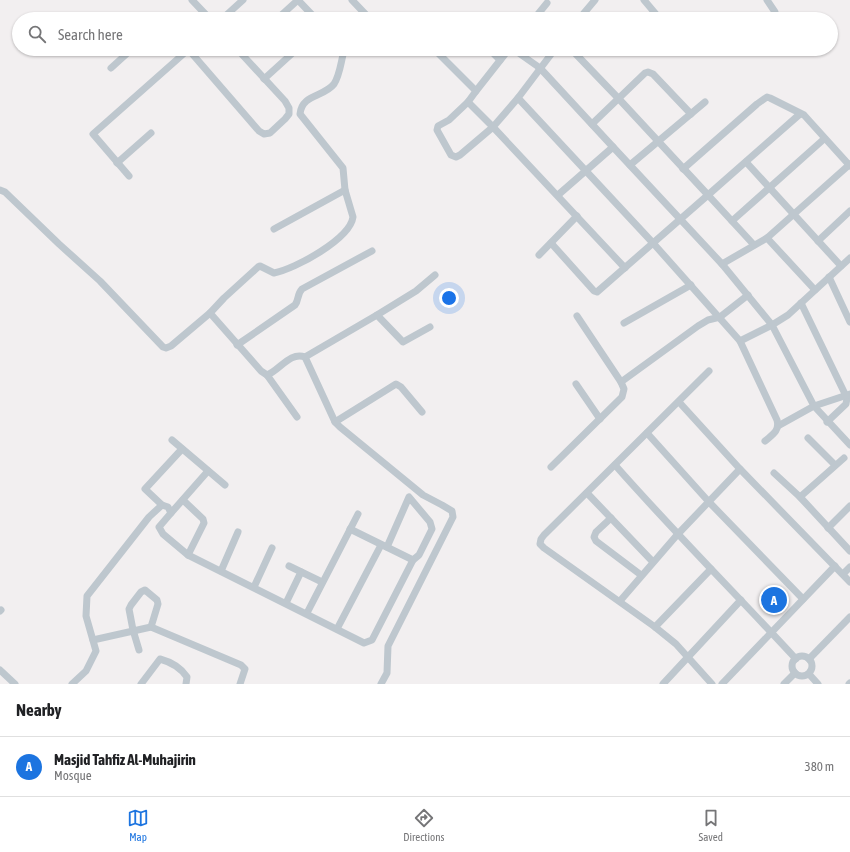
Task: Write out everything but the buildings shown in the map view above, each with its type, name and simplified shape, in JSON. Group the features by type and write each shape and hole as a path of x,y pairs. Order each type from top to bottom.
{"street":[{"path":"192,0 203,12"},
{"path":"230,12 243,0"},
{"path":"285,12 298,0 309,12"},
{"path":"352,0 363,12"},
{"path":"585,12 595,0"},
{"path":"644,0 654,12"},
{"path":"767,0 775,12"},
{"path":"540,12 547,3"},
{"path":"111,68 124,56"},
{"path":"129,176 93,134 180,56"},
{"path":"194,56 259,131 264,134 270,133 289,114 289,108 285,101 245,56"},
{"path":"264,79 289,56"},
{"path":"0,190 5,192 100,281 163,347 166,348 171,346 210,314 224,298 258,267 260,266 276,273 312,256 339,238 349,227 354,217 345,190 343,168 300,114 302,105 306,101 333,84 338,74 343,56"},
{"path":"441,56 476,91"},
{"path":"496,56 500,60"},
{"path":"503,56 468,102 449,120 438,126 437,130 451,155 456,157 460,155 493,127 518,98 549,56"},
{"path":"523,56 540,68 722,264 772,325 814,406 827,422 850,445"},
{"path":"578,56 754,245"},
{"path":"592,124 645,73 648,72 654,74 691,114"},
{"path":"518,98 653,243 740,341 777,420 778,426"},
{"path":"683,169 763,98 770,98 804,115 824,139 850,165 767,238 722,264"},
{"path":"468,102 558,195 625,268"},
{"path":"630,166 705,102"},
{"path":"551,243 594,291 598,292 680,218 746,162 797,115 800,114"},
{"path":"117,163 151,133"},
{"path":"732,221 824,139"},
{"path":"558,195 584,170 613,147"},
{"path":"746,162 841,266"},
{"path":"274,229 345,190"},
{"path":"818,241 850,211"},
{"path":"539,255 577,216"},
{"path":"767,238 815,290"},
{"path":"237,344 295,305 298,300 298,293 302,289 372,251"},
{"path":"740,341 784,318 850,258"},
{"path":"305,357 416,291 435,275"},
{"path":"829,277 850,322"},
{"path":"624,323 691,285"},
{"path":"621,382 698,326 708,320 720,317 748,296"},
{"path":"801,303 848,395 846,404 827,422"},
{"path":"210,314 261,371 267,375 297,418"},
{"path":"377,315 403,342 430,326"},
{"path":"551,467 622,397 624,389 621,382 577,316"},
{"path":"267,375 294,356 300,355 305,357 335,422 423,495 449,509 453,514 453,517 388,646 387,673 381,684"},
{"path":"710,371 544,535 540,544 620,601 676,644 712,684"},
{"path":"335,422 396,384 401,386 422,412"},
{"path":"576,384 600,419"},
{"path":"765,441 774,434 778,426 814,406 848,395"},
{"path":"679,402 740,469 850,582"},
{"path":"647,433 709,502 803,599"},
{"path":"808,438 835,465"},
{"path":"172,440 225,485"},
{"path":"171,513 168,507 162,505 145,489 182,449"},
{"path":"800,497 844,458"},
{"path":"615,465 677,535 796,659"},
{"path":"620,601 677,535 740,469"},
{"path":"208,471 160,527 163,534 188,555 307,613 337,629 364,643 372,640 413,560 419,556 432,529 430,522 409,497 384,546 337,629"},
{"path":"774,473 800,497 850,551"},
{"path":"587,493 653,562"},
{"path":"183,500 203,519 204,523 188,555"},
{"path":"72,684 86,671 96,651 86,616 87,596 149,517 162,505"},
{"path":"828,528 850,506"},
{"path":"307,613 358,514"},
{"path":"611,518 596,532 594,537 596,541 641,575"},
{"path":"350,529 413,560"},
{"path":"220,571 238,532"},
{"path":"254,587 272,548"},
{"path":"289,566 322,582"},
{"path":"722,684 835,566"},
{"path":"842,574 850,567"},
{"path":"655,627 711,569"},
{"path":"286,603 301,572"},
{"path":"139,650 129,609 130,604 141,592 145,590 157,600 158,604 151,627"},
{"path":"664,684 741,600"},
{"path":"809,658 850,617"},
{"path":"93,640 151,627 241,665 245,669 240,684"},
{"path":"800,656 809,658 813,666 809,674 801,676 795,673 792,667 796,659 800,656"},
{"path":"141,684 160,659 179,667 187,677 186,684"},
{"path":"0,670 15,684"},
{"path":"784,684 795,673"},
{"path":"809,674 818,684"}],"place":[{"name":"Masjid Tahfiz Al-Muhajirin","path":"774,600"}]}
